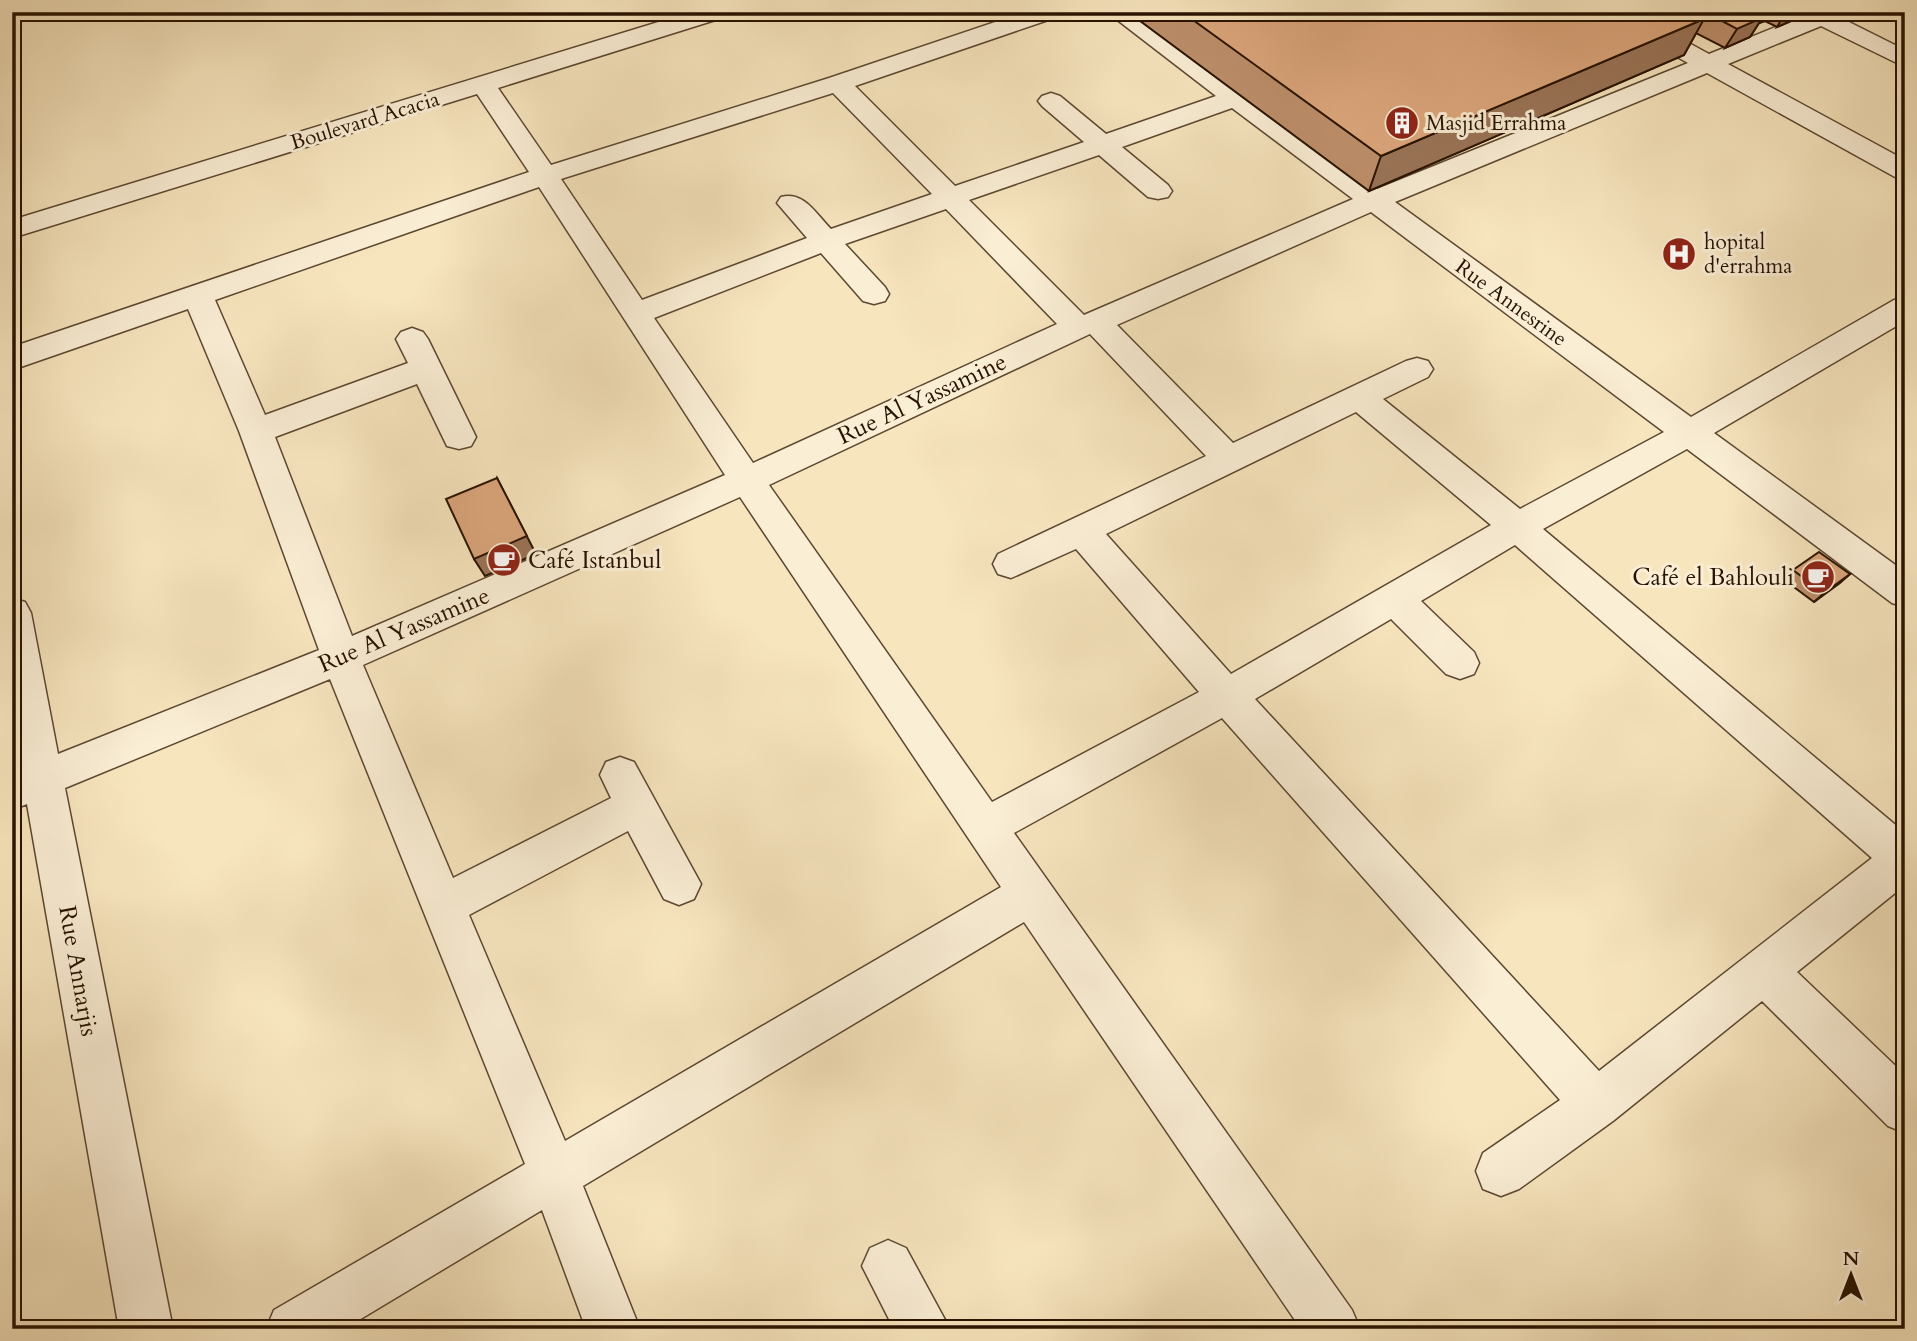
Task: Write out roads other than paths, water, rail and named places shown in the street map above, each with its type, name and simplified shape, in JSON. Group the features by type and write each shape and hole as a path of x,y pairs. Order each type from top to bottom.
{"street":[{"name":"Boulevard Acacia","path":"12,229 717,12"},
{"path":"12,359 547,175 838,83 1049,12"},
{"name":"Rue Annesrine","path":"1119,12 1905,592"},
{"path":"1614,12 1905,171"},
{"path":"1893,12 1905,17"},
{"path":"1823,14 1905,60"},
{"name":"Rue Al Yassamine","path":"28,783 341,659 747,480 1087,324 1373,201 1823,14"},
{"path":"838,83 952,197 1228,458"},
{"path":"483,85 547,175 634,314 984,828 1032,893 1333,1329"},
{"path":"634,314 825,241 1236,98"},
{"path":"1051,102 1158,191"},
{"path":"791,204 874,294"},
{"path":"197,294 256,431 341,659 554,1175 613,1329"},
{"path":"984,828 1227,696 1517,527 1689,433 1905,307"},
{"path":"412,339 459,437"},
{"path":"256,431 425,369"},
{"path":"1011,564 1417,369"},
{"path":"1359,397 1517,527 1904,859 1596,1104 1501,1171"},
{"path":"1081,530 1227,696 1596,1104"},
{"path":"1395,600 1460,663"},
{"name":"Rue Annarjis","path":"12,613 28,783 96,1072 146,1329"},
{"path":"443,906 628,790 679,884"},
{"path":"293,1329 1032,893"},
{"path":"1763,970 1905,1109"},
{"path":"888,1266 923,1329"}],"place":[{"name":"Masjid Errahma","path":"1402,123"},
{"name":"hopital d'errahma","path":"1679,254"},
{"name":"Café Istanbul","path":"504,560"},
{"name":"Café el Bahlouli","path":"1818,577"}]}
